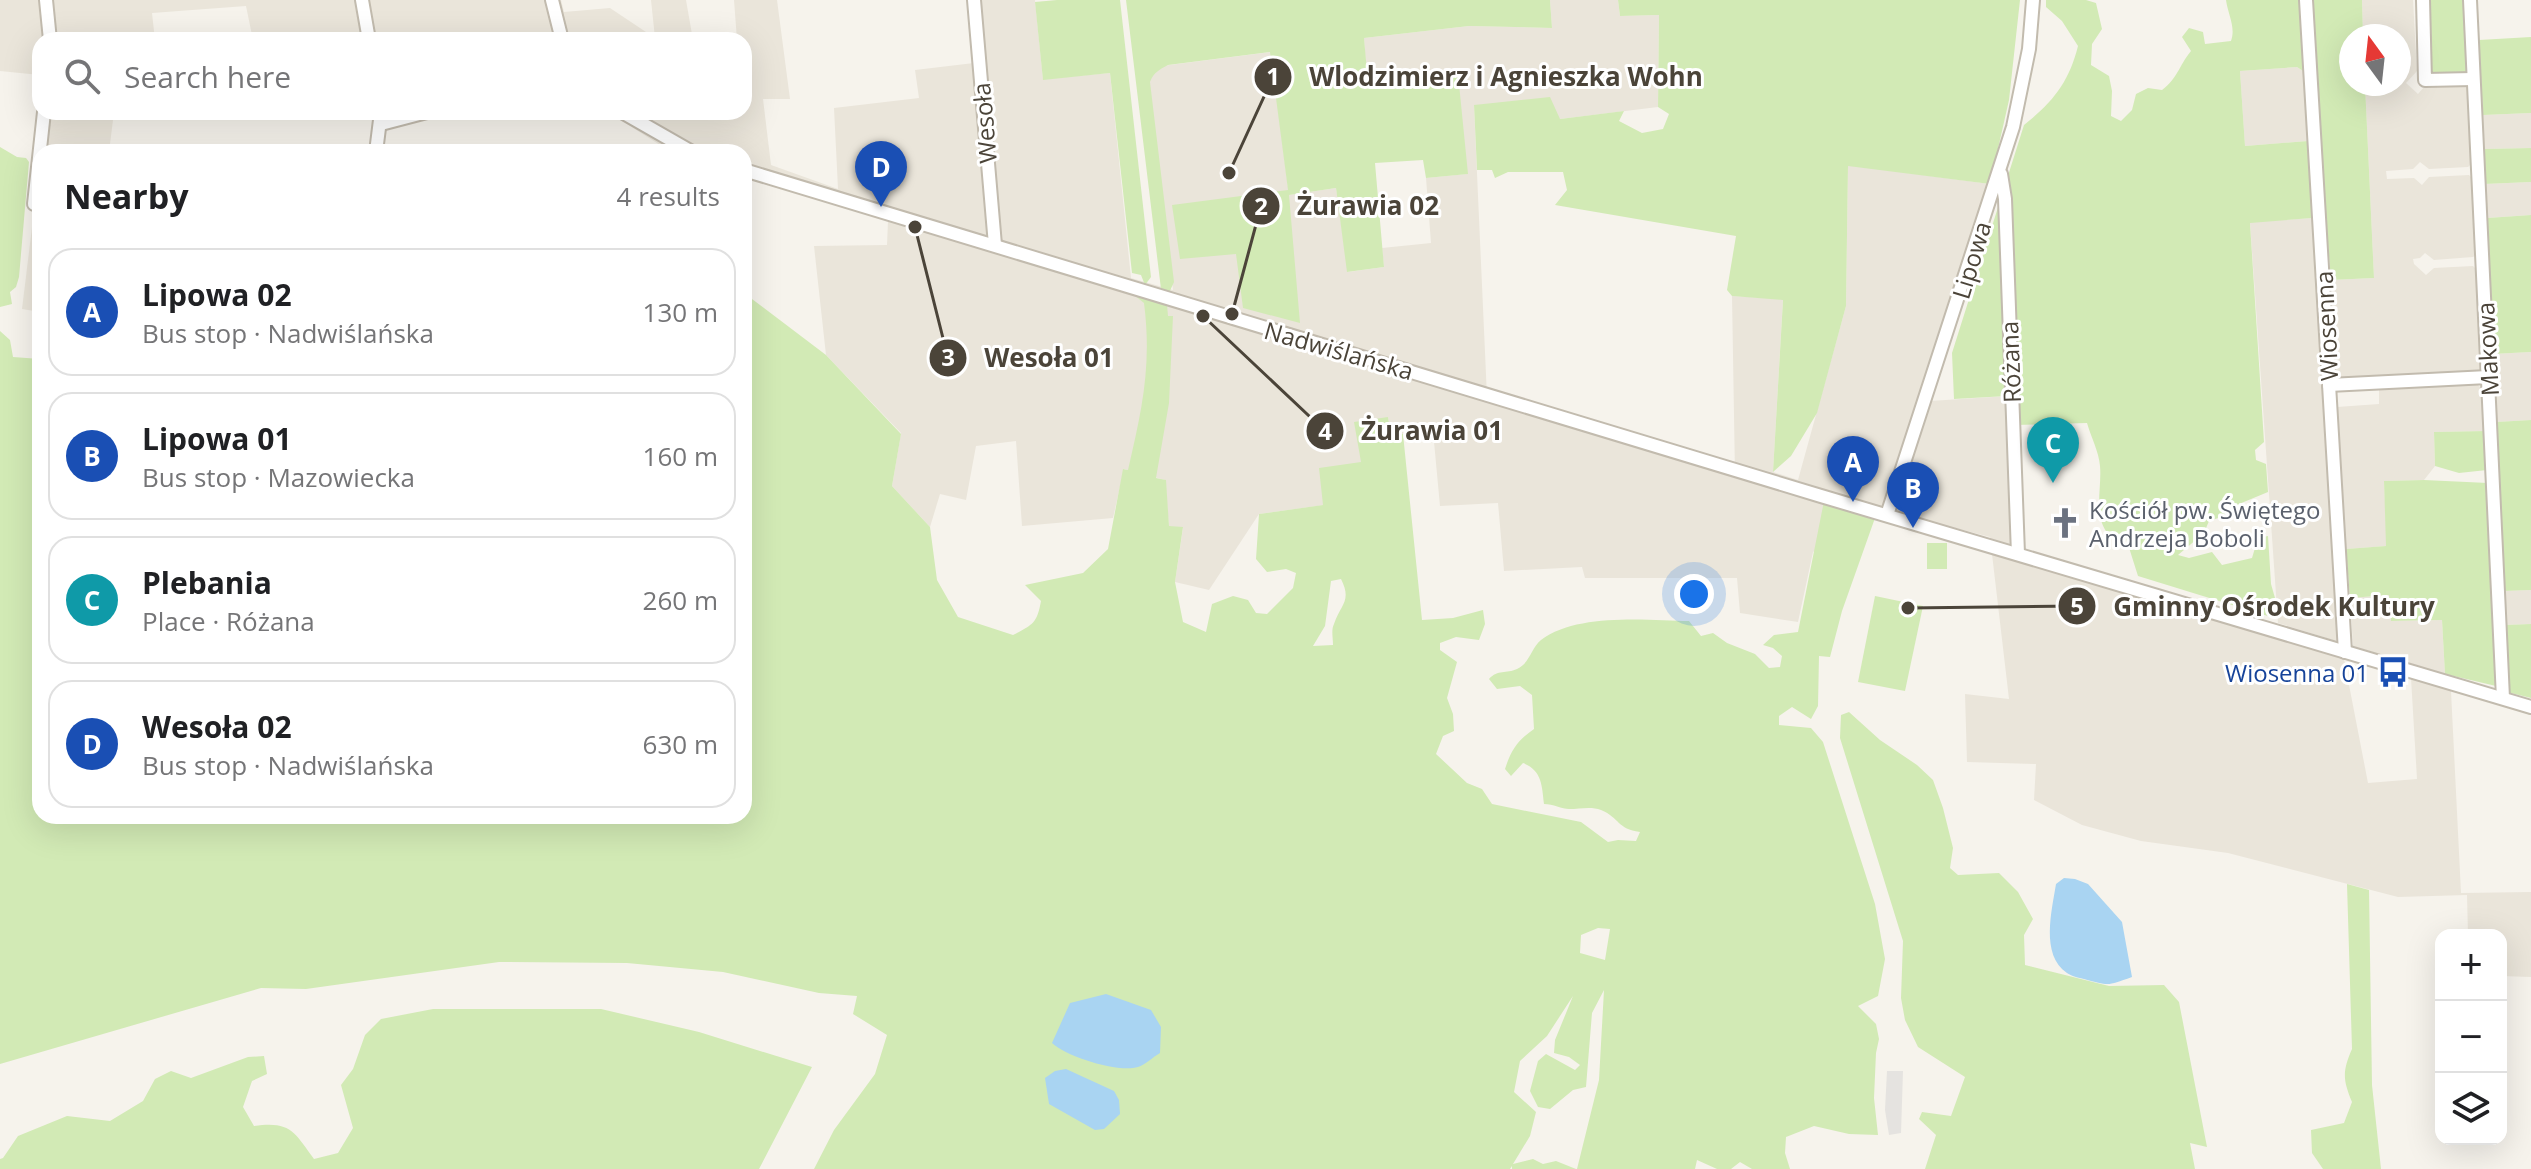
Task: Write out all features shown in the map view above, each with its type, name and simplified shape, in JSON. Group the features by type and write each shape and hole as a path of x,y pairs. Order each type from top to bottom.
{"street":[{"path":"46,0 49,32"},
{"path":"362,0 368,32"},
{"path":"552,0 560,32"},
{"name":"Wesoła","path":"974,0 995,245"},
{"name":"Lipowa","path":"1887,515 2013,127 2029,49 2033,0"},
{"name":"Wiosenna","path":"2306,0 2345,652"},
{"path":"2423,0 2425,80 2473,79"},
{"name":"Makowa","path":"2470,0 2503,698"},
{"path":"41,144 43,120"},
{"path":"377,144 381,120"},
{"path":"636,120 678,144"},
{"name":"Różana","path":"2000,171 2005,199 2018,554"},
{"name":"Nadwiślańska","path":"752,172 2531,707"},
{"path":"2329,385 2488,377"}],"shaded area":[{"path":"0,0 561,0 564,12 610,8 646,32 251,32 246,6 152,13 154,32 32,32 32,74 0,71"},
{"path":"651,0 686,0 692,32 654,32"},
{"path":"734,0 777,0 790,99 763,99 771,165 838,189 834,108 919,98 915,70 974,63 969,0 1035,0 1043,79 1110,73 1131,278 1173,290 1146,68 1271,52 1289,195 1336,188 1348,272 1384,267 1382,248 1431,243 1426,178 1467,174 1367,83 1364,38 1469,26 1552,28 1550,0 1618,0 1620,16 1659,15 1658,107 1560,119 1474,106 1487,397 1735,475 1732,296 1783,299 1773,472 1798,480 1846,306 1848,165 1990,184 1883,509 1813,552 1798,622 1740,613 1737,578 1585,578 1582,567 1504,571 1498,503 1440,506 1433,431 1391,436 1388,417 1361,462 1324,505 1259,514 1209,590 1175,582 1183,528 1169,527 1165,480 1124,469 1113,518 1022,526 1016,441 976,446 966,500 940,494 930,527 892,486 901,433 826,355 814,246 887,245 888,221 752,179 752,144 658,144 621,120 752,120 752,32 736,32"},
{"path":"2362,0 2413,0 2417,71 2411,78 2411,24 2363,24"},
{"path":"2297,67 2303,71 2308,141 2245,146 2240,71"},
{"path":"2465,84 2469,88 2473,162 2468,167 2429,169 2420,162 2413,169 2386,171 2387,179 2414,178 2422,185 2429,177 2469,175 2474,180 2477,254 2473,257 2434,260 2425,253 2413,259 2426,275 2434,268 2473,266 2478,271 2483,366 2477,373 2342,380 2336,374 2331,280 2374,278 2366,96 2411,96 2411,88 2418,94 2425,86"},
{"path":"2531,113 2531,148 2484,149 2483,115"},
{"path":"45,120 113,120 110,144 42,144"},
{"path":"2531,182 2531,215 2487,218 2484,184"},
{"path":"2312,218 2340,638 2336,641 2278,623 2250,222"},
{"path":"32,227 32,311 22,309"},
{"path":"2531,352 2531,420 2496,422 2492,354"},
{"path":"2477,384 2483,390 2486,431 2434,432 2435,466 2424,480 2384,481 2387,546 2346,549 2337,407 2379,404 2379,389"},
{"path":"2008,396 2016,559 2344,659 2368,783 2417,779 2411,678 2451,691 2461,893 2531,892 2531,977 2507,976 2507,929 2468,929 2467,895 2398,897 2228,853 2141,841 2082,825 2034,800 2036,764 1967,762 1965,694 2009,699 1990,537 1894,512 1930,401"},
{"path":"2531,590 2531,624 2505,625 2504,591"},
{"path":"2390,595 2391,621 2442,620 2445,674 2353,646 2350,598"},
{"path":"1887,1071 1903,1071 1901,1133 1889,1135 1885,1110"}],"green space":[{"path":"1120,0 1151,277 1145,285 1141,275 1132,273 1110,73 1043,80 1035,2"},
{"path":"1126,0 1550,0 1552,28 1469,26 1364,38 1368,83 1458,74 1468,174 1426,178 1423,160 1375,163 1384,267 1347,272 1336,188 1289,195 1300,323 1243,308 1236,254 1180,259 1172,205 1288,190 1270,52 1168,65 1157,72 1150,82 1174,282 1169,293 1161,289"},
{"path":"1618,0 2020,0 2009,100 1990,184 1848,166 1846,306 1817,413 1791,456 1773,472 1783,300 1732,296 1727,290 1736,236 1555,205 1567,190 1563,172 1508,172 1495,178 1492,170 1477,170 1474,105 1550,97 1560,119 1624,111 1619,121 1642,133 1663,129 1669,114 1658,107 1659,15 1620,16"},
{"path":"2046,0 2096,3 2102,29 2092,44 2091,65 2109,76 2111,116 2121,121 2132,110 2136,94 2148,88 2162,90 2175,77 2191,51 2182,37 2189,28 2203,32 2205,44 2231,41 2232,26 2226,0 2302,0 2303,71 2297,67 2240,71 2245,146 2308,141 2312,218 2250,223 2264,442 2255,450 2256,460 2266,464 2268,492 2239,504 2234,513 2209,521 2204,533 2178,555 2189,558 2212,552 2222,565 2252,558 2258,538 2268,536 2271,584 2275,598 2271,617 2138,576 2125,535 2108,534 2103,527 2099,501 2099,461 2087,423 2015,425 2007,396 1954,399 1952,353 2024,125 2058,90 2070,70 2078,46 2062,21 2046,7"},
{"path":"2313,0 2362,0 2363,24 2339,24 2339,96 2366,96 2374,278 2331,280 2314,74"},
{"path":"2428,0 2466,0 2468,72 2428,73"},
{"path":"2531,37 2531,113 2483,115 2479,40"},
{"path":"0,147 29,162 19,277 16,287 10,292 12,304 0,307"},
{"path":"2531,148 2531,182 2484,184 2484,149"},
{"path":"2531,215 2531,352 2492,354 2487,218"},
{"path":"1111,286 1164,302 1168,316 1173,316 1169,403 1156,478 1166,480 1169,526 1183,527 1175,582 1183,622 1206,632 1212,604 1233,596 1248,600 1256,613 1267,614 1293,588 1296,573 1286,569 1267,572 1256,559 1259,514 1323,505 1319,468 1361,462 1354,422 1388,417 1391,435 1403,434 1422,620 1453,618 1483,610 1485,624 1479,640 1456,637 1440,643 1440,650 1457,662 1447,698 1453,714 1454,731 1443,736 1436,754 1467,783 1482,789 1492,804 1581,822 1608,842 1636,841 1640,832 1623,826 1597,809 1566,809 1544,804 1540,779 1534,770 1523,763 1511,776 1505,769 1516,746 1534,729 1532,695 1520,686 1497,689 1489,679 1521,666 1541,640 1556,631 1592,622 1633,619 1689,621 1701,636 1713,633 1727,643 1755,654 1769,668 1780,667 1782,656 1773,648 1763,645 1774,635 1798,632 1824,501 1875,518 1842,611 1830,657 1819,656 1818,706 1811,719 1792,707 1779,716 1779,725 1811,728 1823,742 1875,904 1885,959 1878,996 1858,1006 1876,1024 1879,1039 1874,1098 1878,1135 1849,1134 1814,1126 1786,1137 1785,1153 1790,1169 1752,1169 1740,1162 1731,1169 1717,1169 1697,1160 1695,1169 1577,1169 1599,1080 1604,990 1592,1013 1586,1087 1573,1090 1550,1109 1538,1107 1530,1091 1538,1061 1546,1054 1575,1070 1580,1065 1569,1057 1554,1053 1555,1040 1573,996 1547,1036 1520,1061 1514,1092 1536,1112 1530,1136 1513,1164 1533,1159 1543,1164 1556,1161 1576,1169 1512,1169 1512,1166 1510,1169 814,1169 834,1130 875,1074 887,1035 853,1014 857,996 819,993 723,972 627,963 499,962 306,989 261,988 0,1064 0,331 10,340 13,357 32,358 32,824 752,824 752,299 826,355 901,434 892,486 930,527 937,580 958,617 1013,635 1033,623 1038,615 1041,601 1025,585 1083,573 1108,549 1123,469 1128,470 1138,427 1144,387 1147,347 1144,303 1134,295","holes":["1341,579 1344,602 1332,631 1333,645 1313,646 1325,626 1331,581","1598,928 1610,929 1605,960 1580,953 1581,935"]},
{"path":"2531,420 2531,590 2504,591 2496,422"},
{"path":"2486,431 2487,470 2459,473 2435,466 2434,432"},
{"path":"2384,481 2488,483 2496,686 2445,674 2442,620 2391,621 2389,595 2350,598 2346,549 2386,546"},
{"path":"1927,543 1947,543 1947,569 1927,569"},
{"path":"1875,596 1923,606 1905,691 1858,682"},
{"path":"2531,624 2531,698 2507,692 2505,625"},
{"path":"1849,712 1933,780 1953,848 1950,868 1958,875 1999,873 2018,892 2033,919 2024,935 2025,965 2109,986 2164,985 2179,1002 2207,1147 2190,1143 2195,1169 1925,1169 1936,1135 1919,1119 1922,1112 1951,1116 1965,1077 1918,1047 1905,1020 1901,998 1903,941 1840,738 1841,715"},
{"path":"2347,884 2369,890 2372,1085 2381,1169 2323,1169 2312,1153 2311,1130 2344,1123 2352,1102 2345,1076 2352,1049"},
{"path":"433,1009 601,1009 699,1032 812,1067 759,1169 0,1169 0,1159 18,1136 67,1116 110,1121 143,1101 155,1079 171,1071 191,1078 248,1057 264,1056 267,1074 252,1081 243,1107 254,1126 276,1125 290,1130 314,1159 338,1153 353,1128 341,1085 353,1069 365,1035 381,1019"}],"water":[{"path":"2064,878 2088,884 2122,922 2132,977 2104,984 2071,975 2059,965 2053,955 2050,932 2056,884"},
{"path":"1106,994 1151,1010 1161,1027 1160,1053 1143,1065 1129,1068 1106,1066 1081,1058 1052,1043 1070,1003"},
{"path":"1066,1069 1114,1091 1119,1100 1120,1114 1104,1129 1095,1130 1049,1104 1045,1078 1055,1071"}],"place":[{"name":"Wlodzimierz i Agnieszka Wohn","path":"1229,173"},
{"name":"Wesoła 02","path":"881,207"},
{"name":"Wesoła 01","path":"915,227"},
{"name":"Żurawia 02","path":"1232,314"},
{"name":"Żurawia 01","path":"1203,316"},
{"name":"Plebania","path":"2053,483"},
{"name":"Lipowa 02","path":"1853,502"},
{"name":"Kościół pw. Świętego Andrzeja Boboli","path":"2065,523"},
{"name":"Lipowa 01","path":"1913,528"},
{"name":"Gminny Ośrodek Kultury","path":"1908,608"},
{"name":"Wiosenna 01","path":"2393,672"}]}
